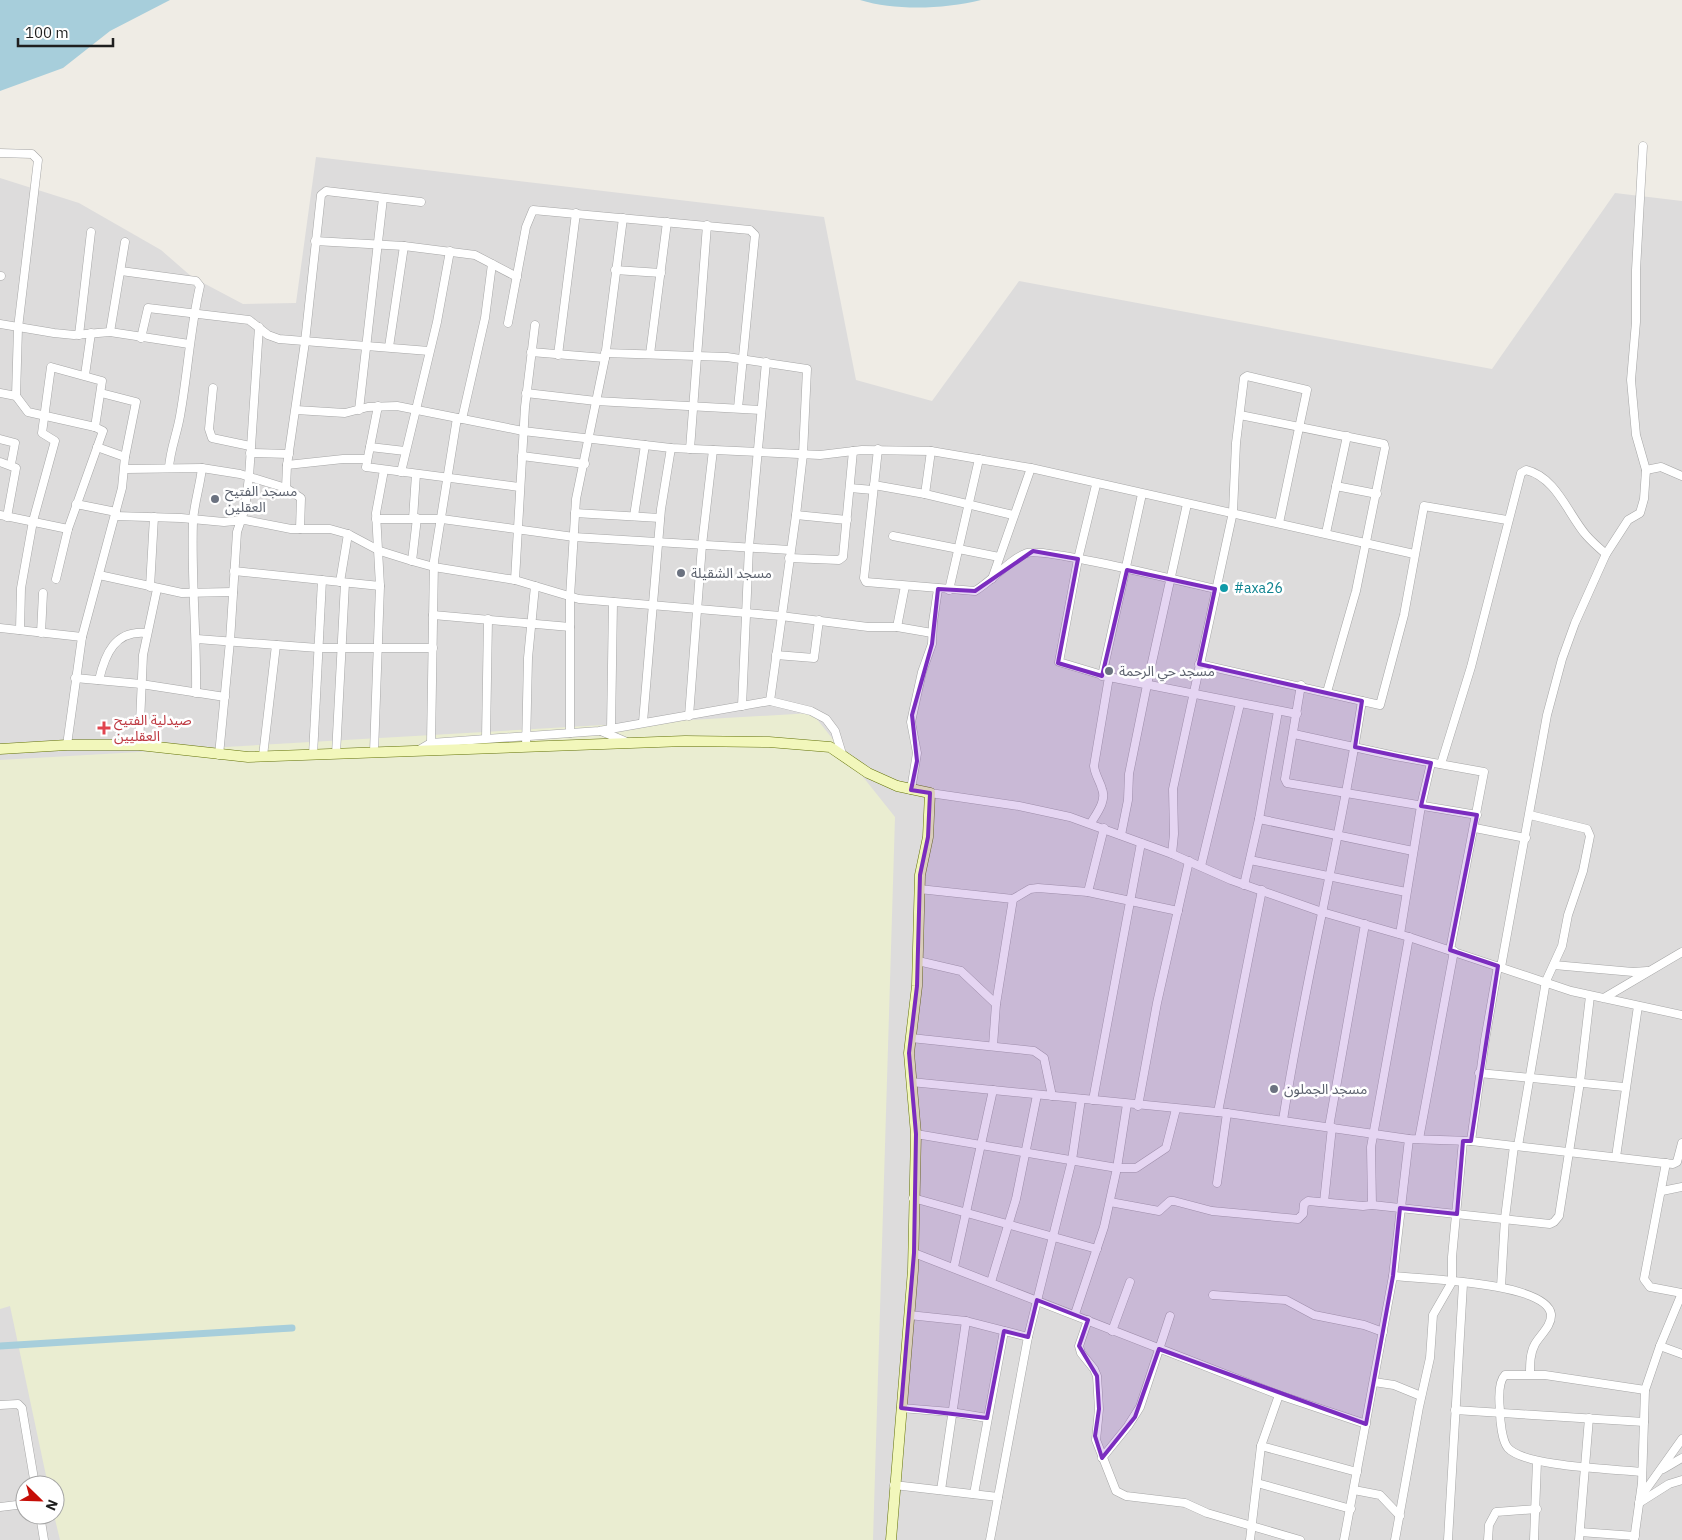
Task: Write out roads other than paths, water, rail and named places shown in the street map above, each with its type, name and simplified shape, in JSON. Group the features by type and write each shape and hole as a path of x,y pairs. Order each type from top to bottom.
{"street":[{"path":"1395,1540 1421,1396 1430,1358 1433,1316 1452,1282 1457,1214 1467,1141 1548,714 1562,659 1575,623 1606,554 1628,520 1640,512 1644,499 1646,470 1636,435 1631,380 1636,322 1636,270 1643,146"},
{"path":"0,153 32,154 38,160 18,328 16,396 27,411 95,427 103,431 68,529 56,579"},
{"path":"286,488 287,465 305,342 314,241 321,195 326,191 421,202"},
{"path":"359,410 383,198"},
{"path":"508,323 526,227 533,210 750,230 755,235 738,408"},
{"path":"558,355 576,213"},
{"path":"570,734 570,598 575,513 605,355 623,218"},
{"path":"650,354 667,222"},
{"path":"690,449 706,226"},
{"path":"79,335 92,232"},
{"path":"314,241 404,246 476,255 517,277"},
{"path":"110,332 126,242"},
{"path":"389,347 404,246"},
{"path":"401,472 437,322 450,251"},
{"path":"431,743 434,567 460,418 485,318 492,264"},
{"path":"615,270 661,273"},
{"path":"121,271 196,281 200,286 189,344 180,415 171,447 169,468"},
{"path":"141,338 148,308 194,315 249,320 273,338 429,351"},
{"path":"0,324 79,335 110,332 189,344"},
{"path":"515,580 526,393 535,325"},
{"path":"219,755 230,641 234,571 240,520 245,508 249,476 258,327"},
{"path":"85,375 90,333"},
{"path":"531,352 558,355 696,355 743,358 807,369 803,454 770,701"},
{"path":"742,706 749,547 766,362"},
{"path":"20,630 21,588 33,521 55,441 53,438 43,435 51,368 85,375 102,381 95,427"},
{"path":"1172,854 1174,834 1173,789 1233,512 1236,443 1244,378 1248,376 1307,390 1279,523"},
{"path":"213,388 209,428 212,438 250,449 289,454"},
{"path":"0,393 16,396"},
{"path":"67,745 82,637 126,469 125,457 136,402 101,393"},
{"path":"526,393 596,401 761,410"},
{"path":"296,410 345,413 378,406 415,408 523,432 671,448 803,454 826,454 878,449 931,451 1031,468 1096,485 1233,512 1414,554"},
{"path":"378,406 366,467 519,487"},
{"path":"1240,415 1384,444 1385,451 1377,494 1348,626 1327,692"},
{"path":"1326,533 1347,436"},
{"path":"0,439 14,442 11,464"},
{"path":"634,516 645,446"},
{"path":"97,447 125,457"},
{"path":"370,447 405,451"},
{"path":"643,722 660,518 671,448"},
{"path":"878,449 864,581 975,591 1029,552 1078,559 1215,589"},
{"path":"689,716 702,545 713,450"},
{"path":"376,519 442,519 574,538 749,547 842,560 853,451"},
{"path":"925,494 931,451"},
{"path":"522,456 585,464"},
{"path":"948,590 979,458"},
{"path":"287,465 344,459 367,459"},
{"path":"0,462 11,464 16,468 4,516 68,529"},
{"path":"1646,470 1662,467 1682,476"},
{"path":"196,693 197,639 193,592 194,520 202,468"},
{"path":"126,469 202,468 249,476 286,488 301,498 300,529"},
{"path":"992,579 1031,468"},
{"path":"374,752 380,586 380,551 376,519 384,470"},
{"path":"1441,764 1488,605 1518,479 1526,470 1552,487 1585,535 1606,554"},
{"path":"412,561 416,474"},
{"path":"1096,485 1078,559 1059,662 1105,676 1192,695 1297,714"},
{"path":"1336,486 1377,494"},
{"path":"850,488 874,488 925,494 1013,515"},
{"path":"1091,824 1103,798 1103,792 1095,774 1094,766 1105,676 1142,494"},
{"path":"76,504 115,514 224,522 240,520 300,529 320,528 348,534 380,551 412,561 434,567 515,580 570,598 781,616 868,626 897,626 932,633"},
{"path":"1121,835 1128,800 1129,774 1187,504"},
{"path":"1199,664 1301,685 1379,705 1381,704 1404,615 1423,509 1427,505 1507,520"},
{"path":"575,513 660,518"},
{"path":"796,514 847,520"},
{"path":"139,745 141,684 146,633 154,588 154,517"},
{"path":"336,754 342,583 348,534"},
{"path":"893,536 1000,557"},
{"path":"234,571 380,586"},
{"path":"99,575 182,593 233,592"},
{"path":"313,755 322,580"},
{"path":"526,747 531,623 535,586"},
{"path":"897,626 905,586"},
{"path":"911,790 917,753 911,722 922,672 932,644 938,589"},
{"path":"41,633 43,593"},
{"path":"611,729 613,602"},
{"path":"433,615 570,627"},
{"path":"486,738 488,619"},
{"path":"776,655 814,658 819,620"},
{"path":"0,628 82,637"},
{"path":"100,680 104,658 112,647 126,634 146,633"},
{"path":"197,639 318,648 341,646 433,648"},
{"path":"263,756 276,645"},
{"path":"75,678 141,684 225,697"},
{"path":"1301,685 1285,781 1477,816"},
{"path":"419,750 431,743 599,731 770,701 811,711 826,719 834,731 842,754"},
{"path":"1283,1120 1322,912 1339,835 1362,701"},
{"path":"1201,866 1240,704"},
{"path":"1244,885 1259,818 1278,711"},
{"path":"599,731 617,736 630,743"},
{"path":"1294,734 1430,763 1484,772 1419,1139"},
{"path":"0,749 67,745 139,745 219,755 263,756 685,740 769,742 830,747 862,770 890,784 911,790 1019,806 1091,824 1172,854 1244,885 1322,912 1400,934 1590,996 1682,1015"},
{"path":"1400,934 1413,851 1430,763"},
{"path":"891,1540 914,1253 913,1198 916,1134 909,1059 918,961 919,889 928,837 930,793"},
{"path":"1500,1287 1505,1218 1546,981 1562,946 1567,921 1583,871 1590,831 1530,815"},
{"path":"1259,818 1413,851"},
{"path":"1088,892 1104,828"},
{"path":"1475,828 1526,838"},
{"path":"1093,1100 1141,843"},
{"path":"1250,860 1330,878 1406,892"},
{"path":"1138,1106 1157,1002 1189,861"},
{"path":"919,889 1013,899 1030,889 1038,888 1088,892 1178,911"},
{"path":"1218,1112 1262,890"},
{"path":"993,1046 996,1004 1013,899"},
{"path":"1324,1202 1331,1127 1365,924"},
{"path":"1372,1205 1370,1163 1374,1133 1409,937"},
{"path":"1604,998 1682,952"},
{"path":"918,961 961,971 996,1004"},
{"path":"1554,965 1634,972 1647,971"},
{"path":"1110,1202 1160,1211 1168,1202 1174,1201 1212,1211 1298,1219 1303,1214 1305,1202 1324,1202 1363,1206 1372,1205 1550,1224 1556,1220 1568,1152 1580,1082 1590,996"},
{"path":"1616,1157 1624,1087 1638,1006"},
{"path":"911,1038 1024,1048 1039,1053 1044,1058 1048,1067 1052,1096"},
{"path":"1480,1073 1624,1087"},
{"path":"911,1082 1138,1106 1227,1113 1409,1139 1467,1141 1673,1164 1677,1162 1682,1143"},
{"path":"954,1267 993,1090"},
{"path":"991,1282 1008,1225 1037,1095"},
{"path":"990,1540 1028,1337 1072,1160 1081,1099"},
{"path":"1075,1314 1097,1249 1110,1202 1127,1104"},
{"path":"916,1134 1117,1168 1136,1168 1163,1151 1176,1109"},
{"path":"1217,1183 1227,1113"},
{"path":"1344,1540 1393,1276 1409,1139"},
{"path":"1588,1418 1580,1536 1635,1538 1642,1472 1645,1390 1660,1346 1682,1293 1650,1287 1644,1279 1666,1163"},
{"path":"1662,1191 1682,1187"},
{"path":"913,1198 1097,1249"},
{"path":"914,1253 1075,1314 1112,1331 1279,1395 1366,1424"},
{"path":"1393,1276 1500,1287 1536,1297 1549,1309 1549,1324 1532,1353 1530,1374"},
{"path":"1112,1331 1130,1282"},
{"path":"1448,1540 1463,1284"},
{"path":"1213,1295 1286,1300 1314,1315 1364,1325 1383,1332"},
{"path":"909,1315 966,1321 1028,1337"},
{"path":"1102,1458 1128,1426 1140,1407 1170,1316"},
{"path":"1088,1320 1079,1346 1081,1353 1094,1369 1097,1376 1099,1408 1095,1436 1113,1488 1123,1495 1185,1503 1207,1513 1300,1540"},
{"path":"941,1490 951,1412 966,1321"},
{"path":"974,1494 1004,1331"},
{"path":"1660,1346 1682,1354"},
{"path":"1642,1472 1538,1462 1509,1450 1506,1445 1500,1412 1503,1377 1510,1374 1530,1374 1645,1390"},
{"path":"1374,1382 1394,1385 1421,1396"},
{"path":"1250,1540 1261,1446 1279,1395"},
{"path":"0,1405 18,1404 22,1408 33,1475"},
{"path":"901,1408 951,1412 987,1418"},
{"path":"1455,1410 1644,1422"},
{"path":"1639,1501 1682,1438"},
{"path":"1261,1446 1357,1472"},
{"path":"1661,1471 1682,1458"},
{"path":"1534,1540 1538,1462"},
{"path":"1639,1501 1669,1484 1682,1480"},
{"path":"1257,1483 1350,1509"},
{"path":"894,1485 998,1497"},
{"path":"1354,1490 1380,1495 1400,1516"},
{"path":"0,1507 15,1505"},
{"path":"1488,1540 1489,1525 1496,1512 1503,1509 1536,1509"},
{"path":"42,1525 44,1540"}],"water":[{"path":"0,0 170,0 110,31 63,68 0,91"},
{"path":"860,0 981,0 920,8 874,4"}],"waterway":[{"path":"0,1346 292,1328"}],"place":[{"name":"مسجد الفتيح العقلين","path":"215,499"},
{"name":"مسجد الشقيلة","path":"681,573"},
{"name":"#axa26","path":"1224,588"},
{"name":"مسجد حي الرحمة","path":"1109,671"},
{"name":"صيدلية الفتيح العقليين","path":"104,728"},
{"name":"مسجد الجملون","path":"1274,1089"}]}
